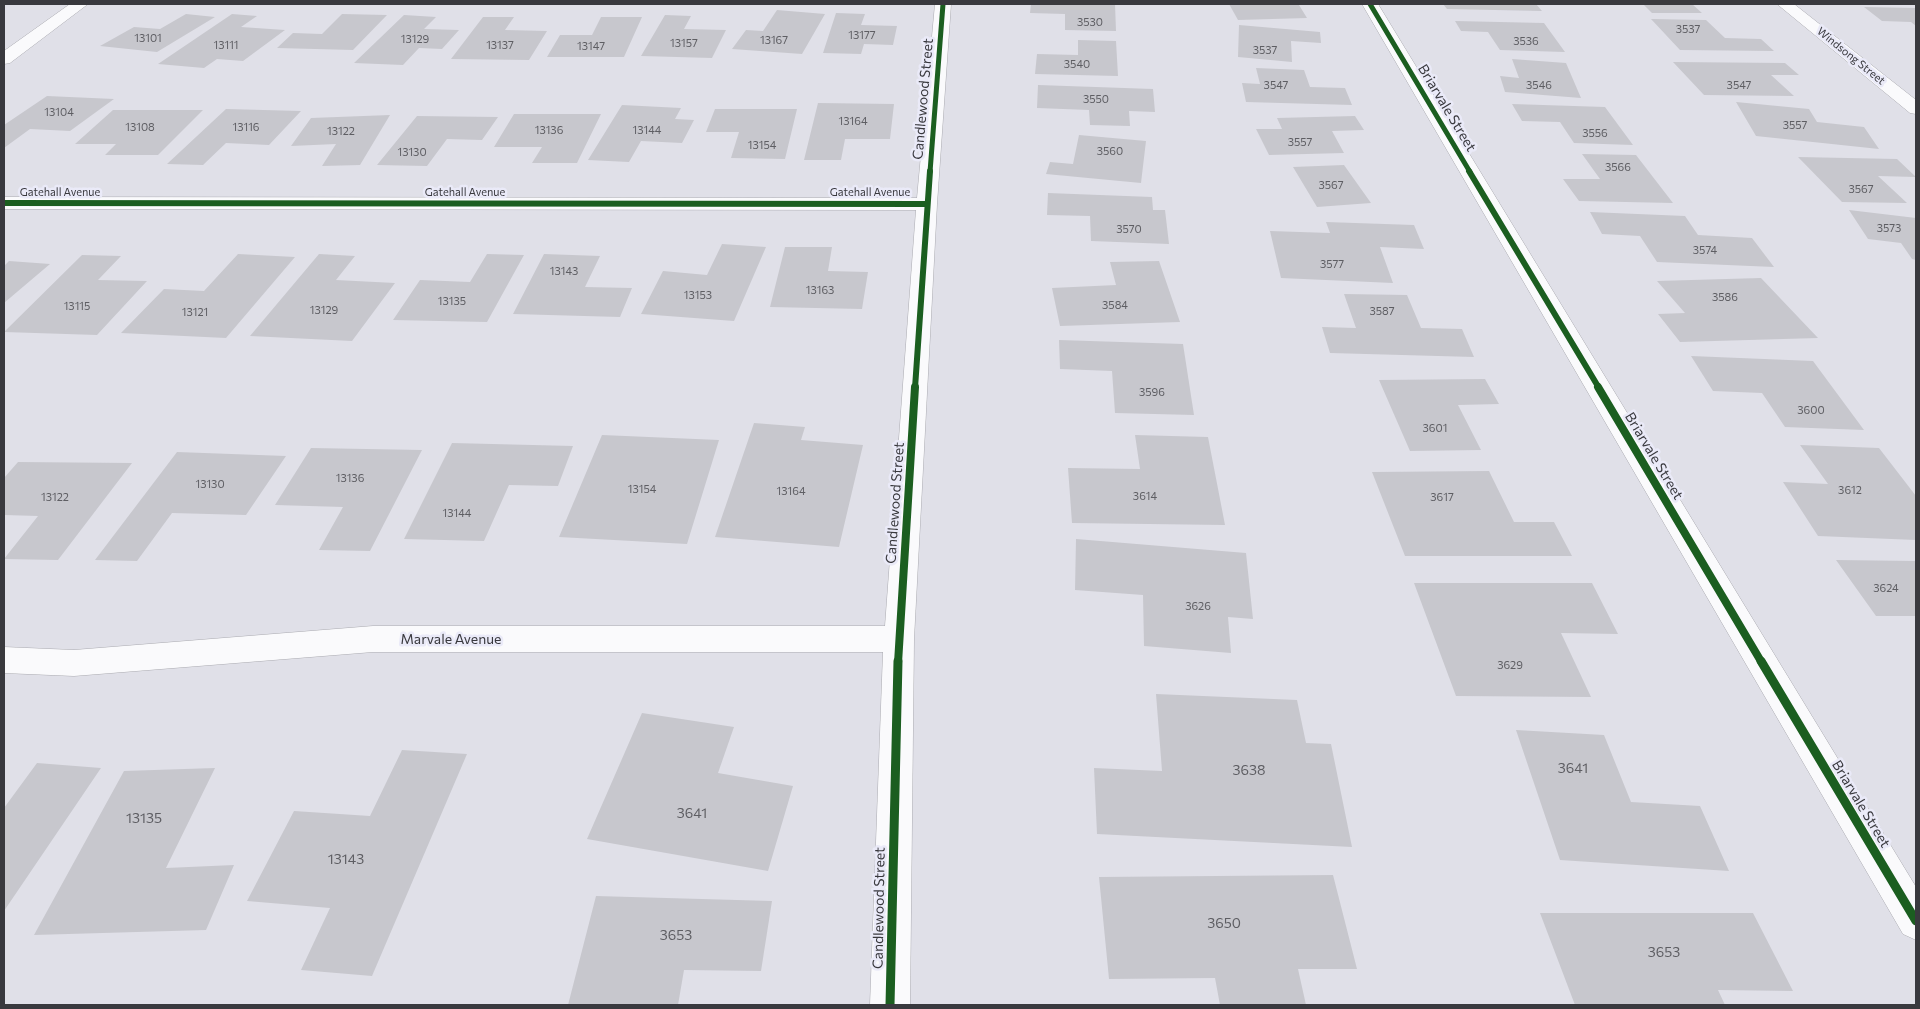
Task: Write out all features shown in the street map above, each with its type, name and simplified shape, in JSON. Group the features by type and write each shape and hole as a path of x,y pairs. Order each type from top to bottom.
{"street":[{"path":"4,59 80,4"},
{"name":"Candlewood Street","path":"890,1005 899,639 927,204 944,4"},
{"name":"Briarvale Street","path":"1370,4 1916,921"},
{"name":"Windsong Street","path":"1785,4 1916,109"},
{"name":"Gatehall Avenue","path":"4,203 927,204"},
{"name":"Marvale Avenue","path":"4,660 74,663 372,639 899,639"}],"building":[{"path":"1031,4 1115,4 1116,31 1065,30 1065,14 1030,13"},
{"path":"1229,4 1299,5 1307,18 1238,20"},
{"path":"1443,4 1536,4 1542,11 1447,9"},
{"path":"1643,4 1692,4 1702,13 1652,13"},
{"path":"1864,7 1916,8 1916,26 1911,22 1882,21"},
{"path":"777,10 825,14 802,54 732,49 746,30 763,31"},
{"path":"836,13 865,14 861,25 897,26 893,45 864,44 861,54 823,53"},
{"path":"186,14 215,17 157,52 100,46 134,27 160,29"},
{"path":"232,14 257,16 241,27 285,30 243,61 217,59 204,68 158,64"},
{"path":"342,14 387,15 353,50 277,48 293,33 322,34"},
{"path":"404,15 436,17 424,29 459,30 442,49 419,48 403,65 354,63"},
{"path":"665,15 691,16 684,29 726,30 712,58 641,56"},
{"path":"483,17 514,17 505,30 547,31 529,60 451,59"},
{"path":"601,17 642,17 624,57 547,57 560,35 592,35"},
{"path":"1651,19 1706,20 1725,38 1761,39 1774,51 1680,50"},
{"path":"1455,21 1544,23 1565,52 1500,50 1488,32 1461,31"},
{"path":"1239,25 1320,32 1321,43 1291,41 1292,62 1238,57"},
{"path":"1078,40 1116,41 1118,76 1035,74 1037,54 1078,55"},
{"path":"1512,59 1566,63 1581,98 1505,92 1500,76 1519,78"},
{"path":"1673,62 1785,63 1799,75 1771,75 1794,96 1704,95"},
{"path":"1256,68 1304,70 1310,87 1345,88 1352,105 1246,102 1242,83 1260,84"},
{"path":"1038,85 1153,89 1155,112 1129,111 1130,126 1090,125 1089,110 1037,108"},
{"path":"47,96 114,99 70,131 30,129 4,148 4,125"},
{"path":"1736,102 1809,109 1817,122 1864,127 1879,149 1756,136"},
{"path":"818,103 894,104 890,139 845,139 841,160 804,160"},
{"path":"1512,104 1605,107 1633,145 1574,143 1560,122 1522,121"},
{"path":"622,105 681,108 675,119 694,120 682,143 641,141 629,162 588,160"},
{"path":"226,109 301,111 269,145 226,143 203,165 167,164"},
{"path":"715,109 797,109 785,159 731,158 739,132 706,132"},
{"path":"113,110 203,110 158,155 105,155 116,144 75,144"},
{"path":"514,114 601,114 577,163 532,163 542,147 494,147"},
{"path":"390,115 360,165 322,166 336,144 291,146 311,118"},
{"path":"417,116 498,117 482,140 447,139 427,166 377,165"},
{"path":"1355,116 1364,130 1332,131 1344,153 1269,155 1256,129 1282,129 1277,118"},
{"path":"1079,135 1146,141 1141,183 1046,174 1050,162 1073,164"},
{"path":"1582,154 1636,155 1673,203 1579,201 1563,179 1600,179"},
{"path":"1798,157 1897,159 1916,177 1878,176 1907,203 1842,202"},
{"path":"1344,165 1371,203 1317,207 1293,167"},
{"path":"1048,193 1152,197 1153,210 1165,210 1169,244 1091,241 1090,216 1047,215"},
{"path":"1849,210 1916,218 1916,260 1912,259 1901,243 1868,239"},
{"path":"1590,212 1685,216 1698,235 1752,238 1774,267 1657,262 1640,236 1602,234"},
{"path":"1326,222 1414,225 1424,249 1380,247 1393,283 1281,278 1270,231 1330,233"},
{"path":"722,244 766,247 734,321 641,314 663,271 707,275"},
{"path":"785,247 832,247 828,271 868,272 862,309 770,307"},
{"path":"238,254 295,257 226,338 121,333 164,289 204,291"},
{"path":"319,254 355,256 336,280 395,283 352,341 250,336"},
{"path":"487,254 524,255 487,322 393,320 420,280 470,282"},
{"path":"544,254 600,256 585,287 632,288 620,317 513,314"},
{"path":"82,255 121,256 98,280 147,281 97,335 4,332"},
{"path":"9,261 50,264 4,303 4,266"},
{"path":"1159,261 1180,322 1060,326 1052,288 1116,285 1110,262"},
{"path":"1761,278 1818,338 1680,342 1658,314 1685,313 1657,281"},
{"path":"1344,294 1407,295 1421,328 1462,329 1474,357 1330,353 1322,327 1356,328"},
{"path":"1059,340 1183,344 1194,415 1115,413 1112,371 1060,369"},
{"path":"1691,356 1813,361 1864,430 1785,427 1762,393 1713,391"},
{"path":"1485,379 1499,404 1458,405 1481,450 1410,451 1379,380"},
{"path":"754,423 805,427 801,440 863,445 839,547 715,537"},
{"path":"602,435 719,440 687,544 559,537"},
{"path":"1135,435 1208,437 1225,525 1072,523 1068,468 1140,469"},
{"path":"452,443 573,446 558,486 509,485 484,541 404,539"},
{"path":"1800,445 1879,448 1916,496 1916,540 1818,536 1783,482 1828,484"},
{"path":"311,448 422,450 370,551 319,550 343,507 275,505"},
{"path":"177,452 286,456 246,515 172,513 137,561 95,560"},
{"path":"18,462 132,463 58,560 4,559 38,516 4,515 4,478"},
{"path":"1489,471 1514,522 1554,522 1572,556 1405,556 1372,472"},
{"path":"1076,539 1246,553 1253,619 1228,617 1231,653 1144,646 1143,595 1075,590"},
{"path":"1836,560 1916,561 1916,616 1876,616"},
{"path":"1414,583 1592,583 1618,634 1561,633 1591,697 1456,696"},
{"path":"1156,694 1297,700 1306,743 1331,744 1352,847 1097,834 1094,768 1162,771"},
{"path":"642,713 734,727 718,773 793,786 768,871 587,839"},
{"path":"1516,730 1604,735 1631,802 1700,806 1729,871 1560,860"},
{"path":"402,750 467,754 372,976 301,970 330,908 247,901 294,811 370,816"},
{"path":"37,763 101,768 4,911 4,808"},
{"path":"215,768 166,868 234,865 206,930 34,935 124,771"},
{"path":"1333,875 1357,969 1298,969 1306,1005 1220,1005 1215,978 1109,979 1099,877"},
{"path":"596,896 772,901 761,971 684,970 678,1005 568,1005"},
{"path":"1540,913 1753,913 1793,991 1718,990 1725,1005 1575,1005"}],"cycle path":[{"path":"890,1005 899,639 927,204 943,4"},
{"path":"1370,4 1916,921"},
{"path":"4,203 927,204"}]}
